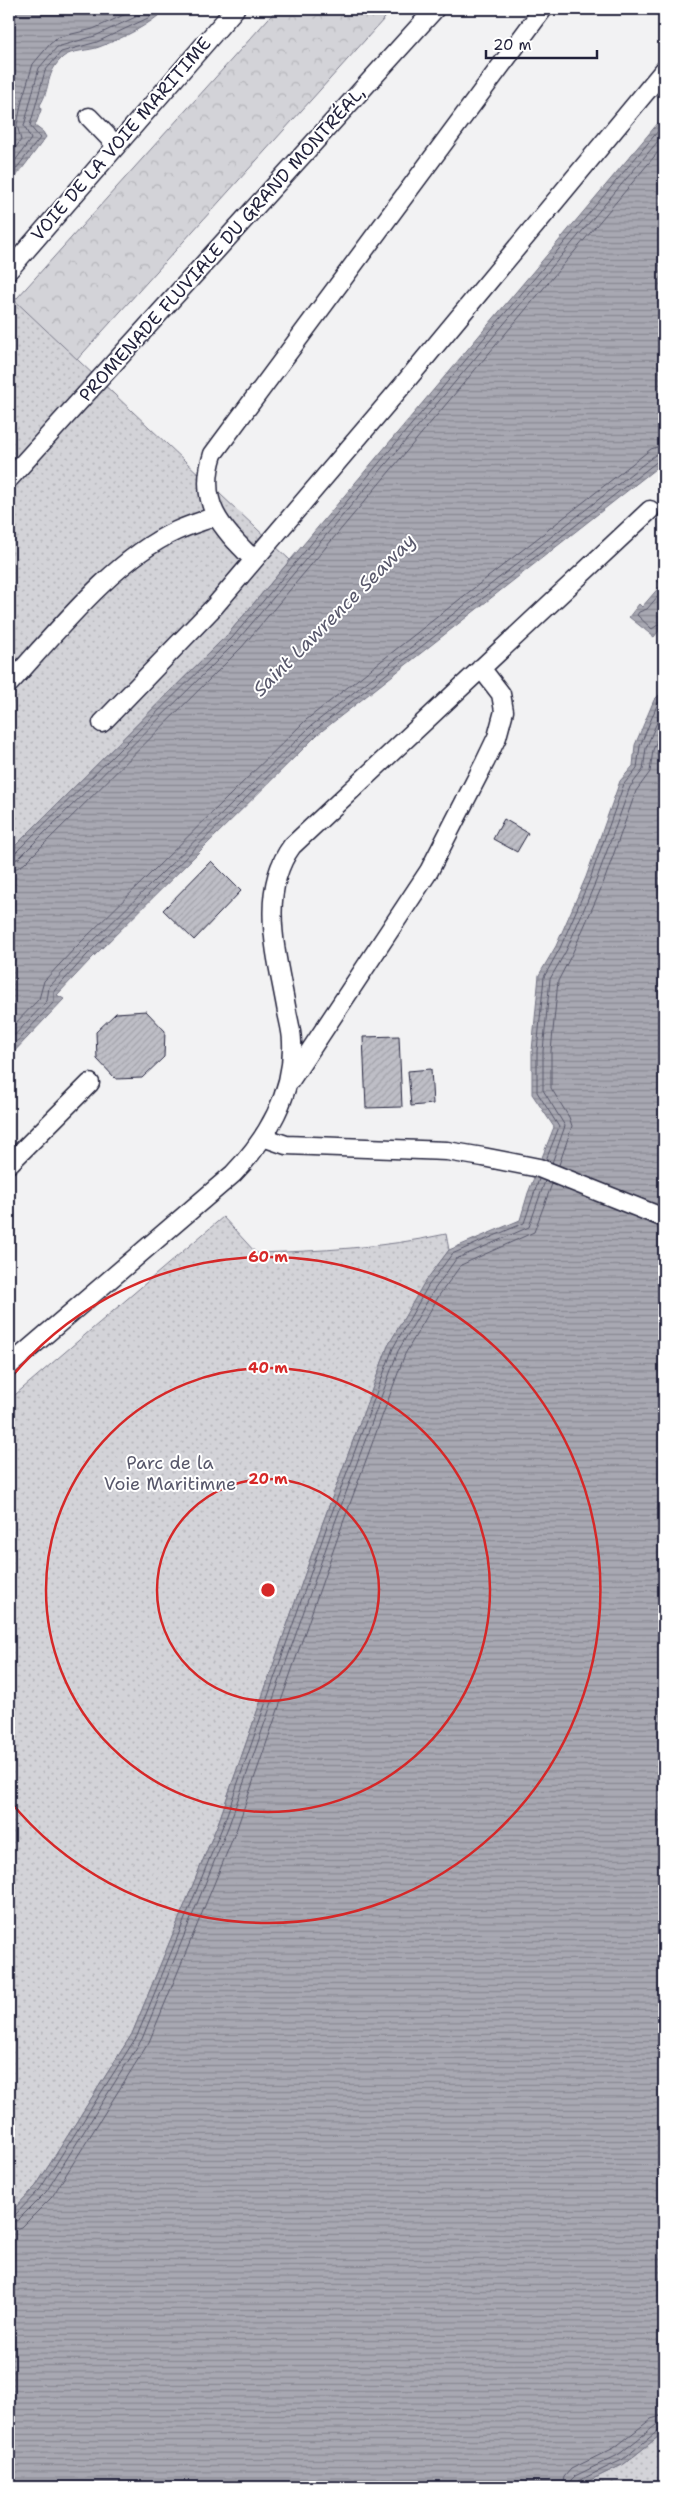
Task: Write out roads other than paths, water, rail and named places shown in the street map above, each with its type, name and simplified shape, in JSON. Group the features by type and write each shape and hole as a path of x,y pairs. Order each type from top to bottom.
{"lane":[{"name":"VOIE DE LA VOIE MARITIME","path":"9,270 235,9"},
{"name":"PROMENADE FLUVIALE DU GRAND MONTRÉAL,","path":"9,479 435,9"},
{"path":"254,560 227,532 216,516 210,502 207,483 213,454 543,9"},
{"path":"102,723 214,607 664,70"},
{"path":"89,118 116,145"},
{"path":"289,1084 292,1042 274,938 273,906 277,873 283,858 292,846 650,510"},
{"path":"9,684 94,594 125,565 175,531 216,516"},
{"path":"9,1366 233,1174 253,1153 278,1110 289,1084 429,871 497,737 504,711 500,694 481,668"},
{"path":"9,1164 90,1083"},
{"path":"263,1138 286,1145 447,1151 539,1168 664,1218"}],"water":[{"path":"9,9 166,9 151,21 126,36 99,47 71,53 57,63 40,105 41,110 35,126 46,137 9,186"},
{"name":"Saint Lawrence Seaway","path":"664,116 664,462 318,734 90,960 57,995 64,999 9,1057 9,852 228,634"},
{"path":"664,572 664,630 661,628 654,637 629,617 639,604 642,607 661,585 657,580"},
{"path":"664,690 664,2432 624,2464 576,2487 9,2487 9,2214 36,2186 132,2034 219,1821 322,1525 388,1346 424,1283 449,1250 520,1220 528,1193 554,1127 532,1094 532,1051 539,975 556,946 586,877 620,781 633,766 635,745 654,700"}],"park label":[{"name":"Parc de la Voie Maritimne","path":"170,1474"}]}
